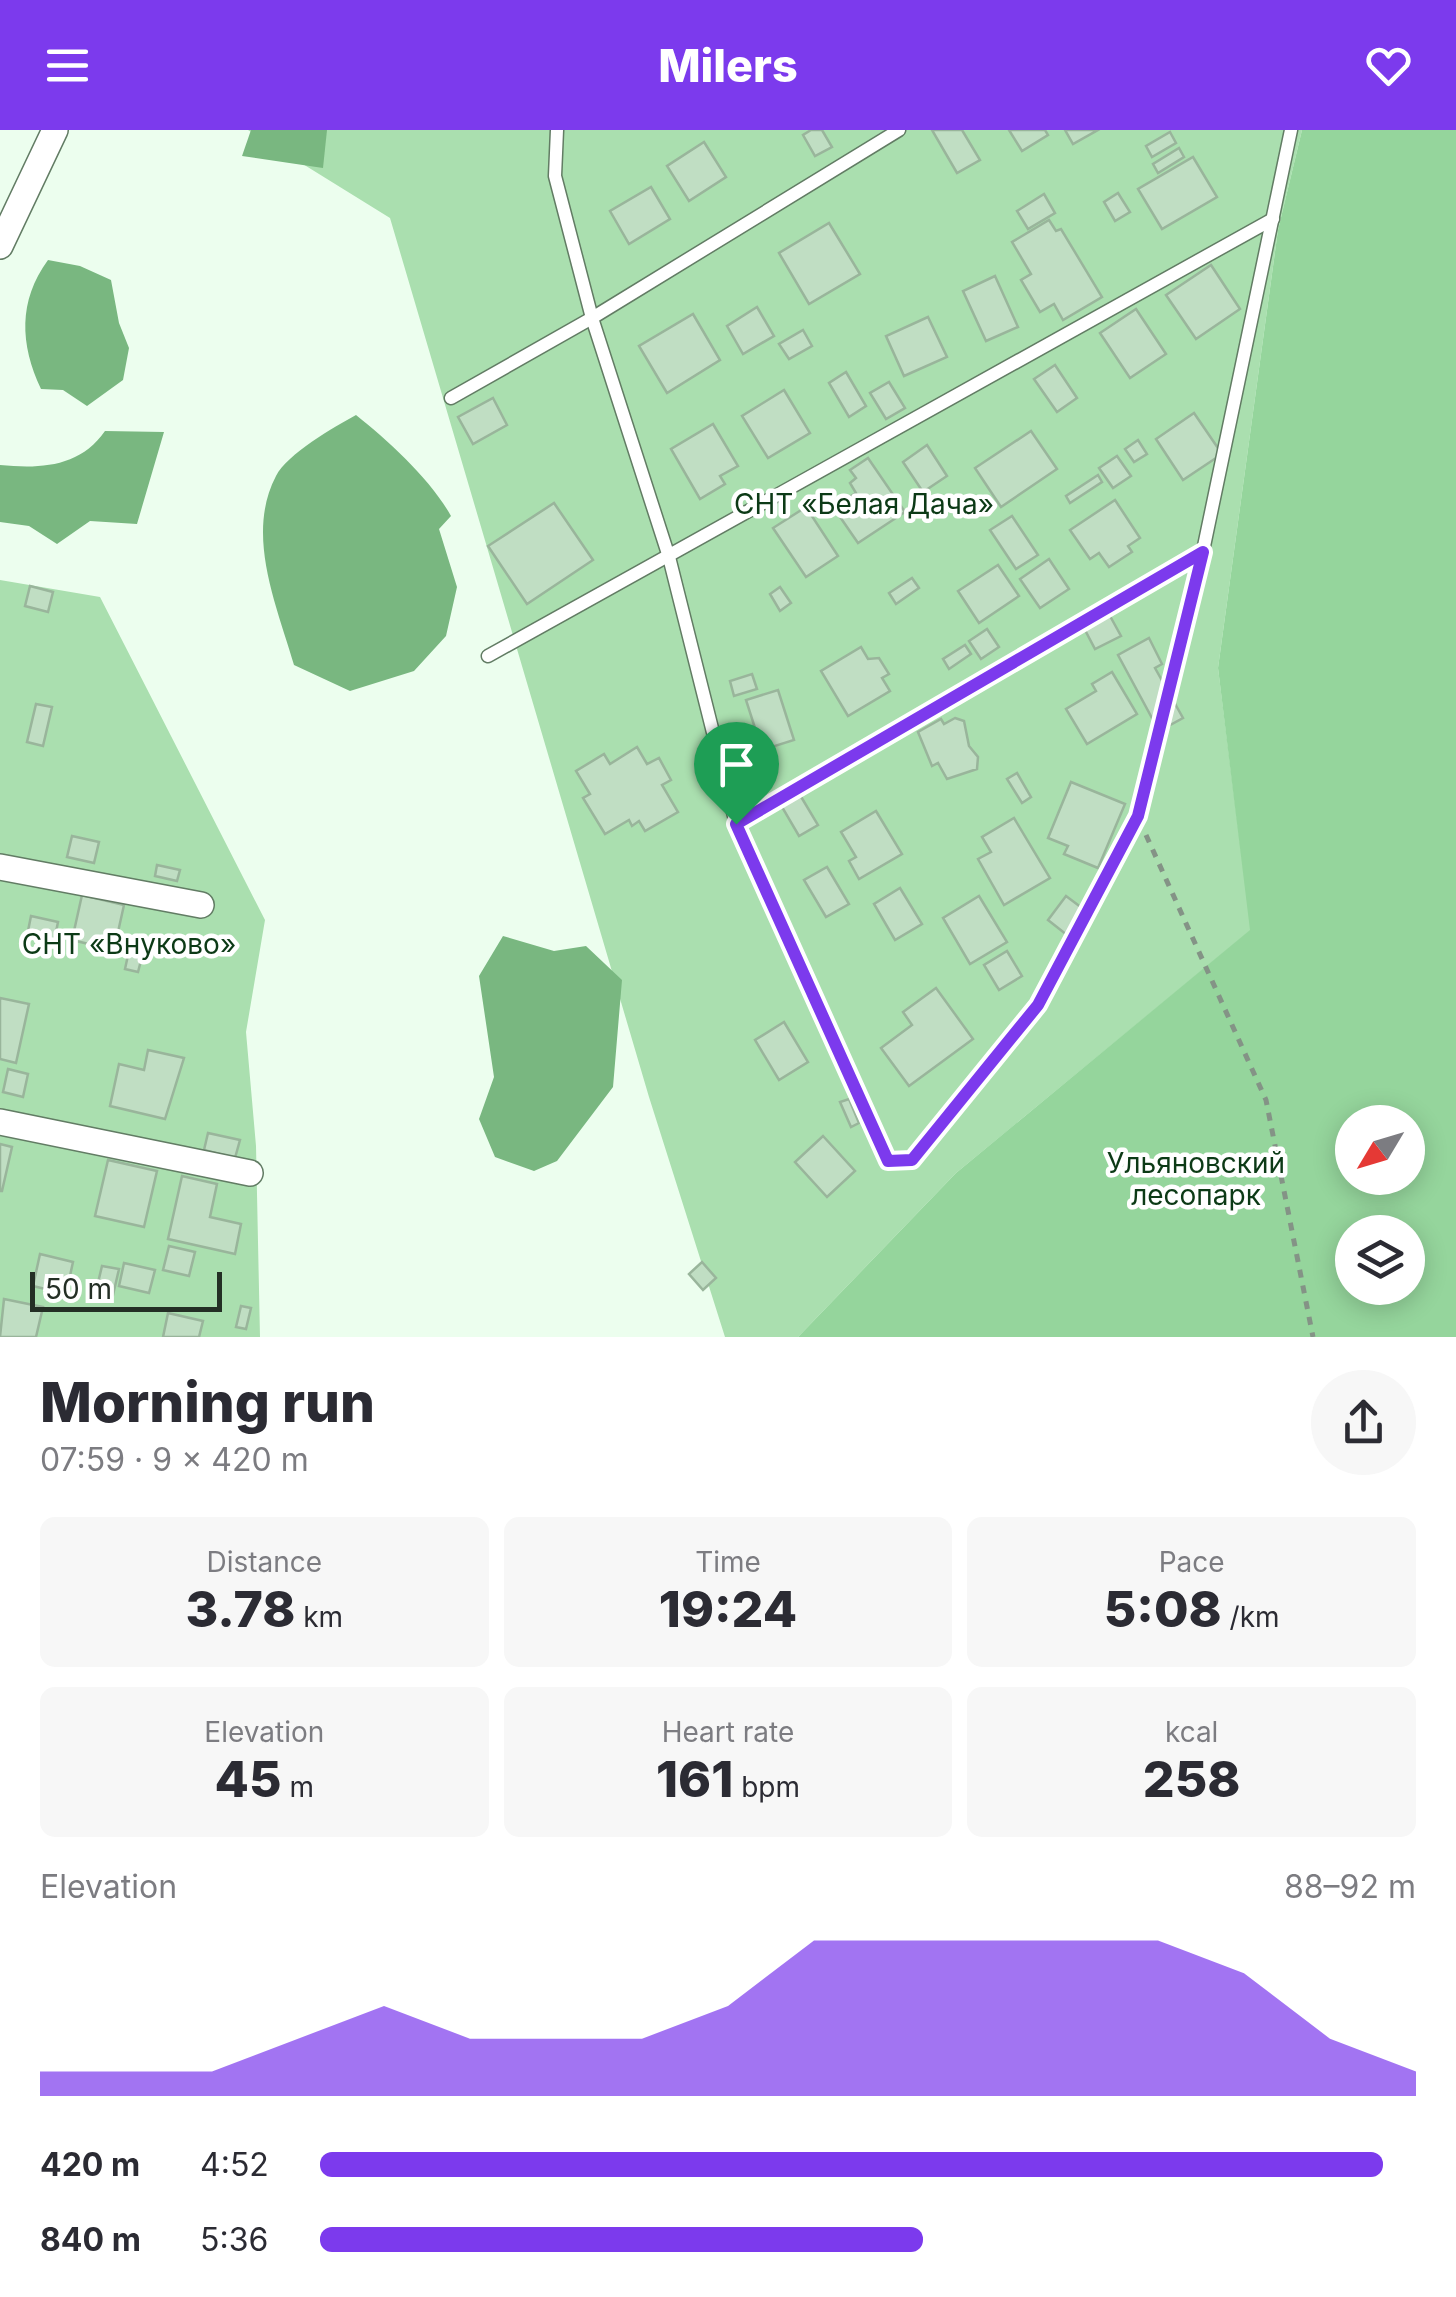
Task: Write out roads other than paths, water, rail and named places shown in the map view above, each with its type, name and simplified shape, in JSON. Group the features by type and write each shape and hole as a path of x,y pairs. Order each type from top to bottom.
{"street":[{"path":"0,246 56,130"},
{"path":"0,867 201,905"},
{"path":"0,1122 250,1173"}],"lane":[{"path":"557,130 555,176 592,318 669,557 736,824 888,1161 912,1160 1038,1005 1138,816 1203,552 1291,130"},
{"path":"451,398 592,318 899,130"},
{"path":"488,656 1272,219"},
{"path":"736,824 1203,552"}],"park label":[{"name":"СНТ «Белая Дача»","path":"864,504"},
{"name":"СНТ «Внуково»","path":"129,944"},
{"name":"Ульяновский лесопарк","path":"1196,1179"}]}
